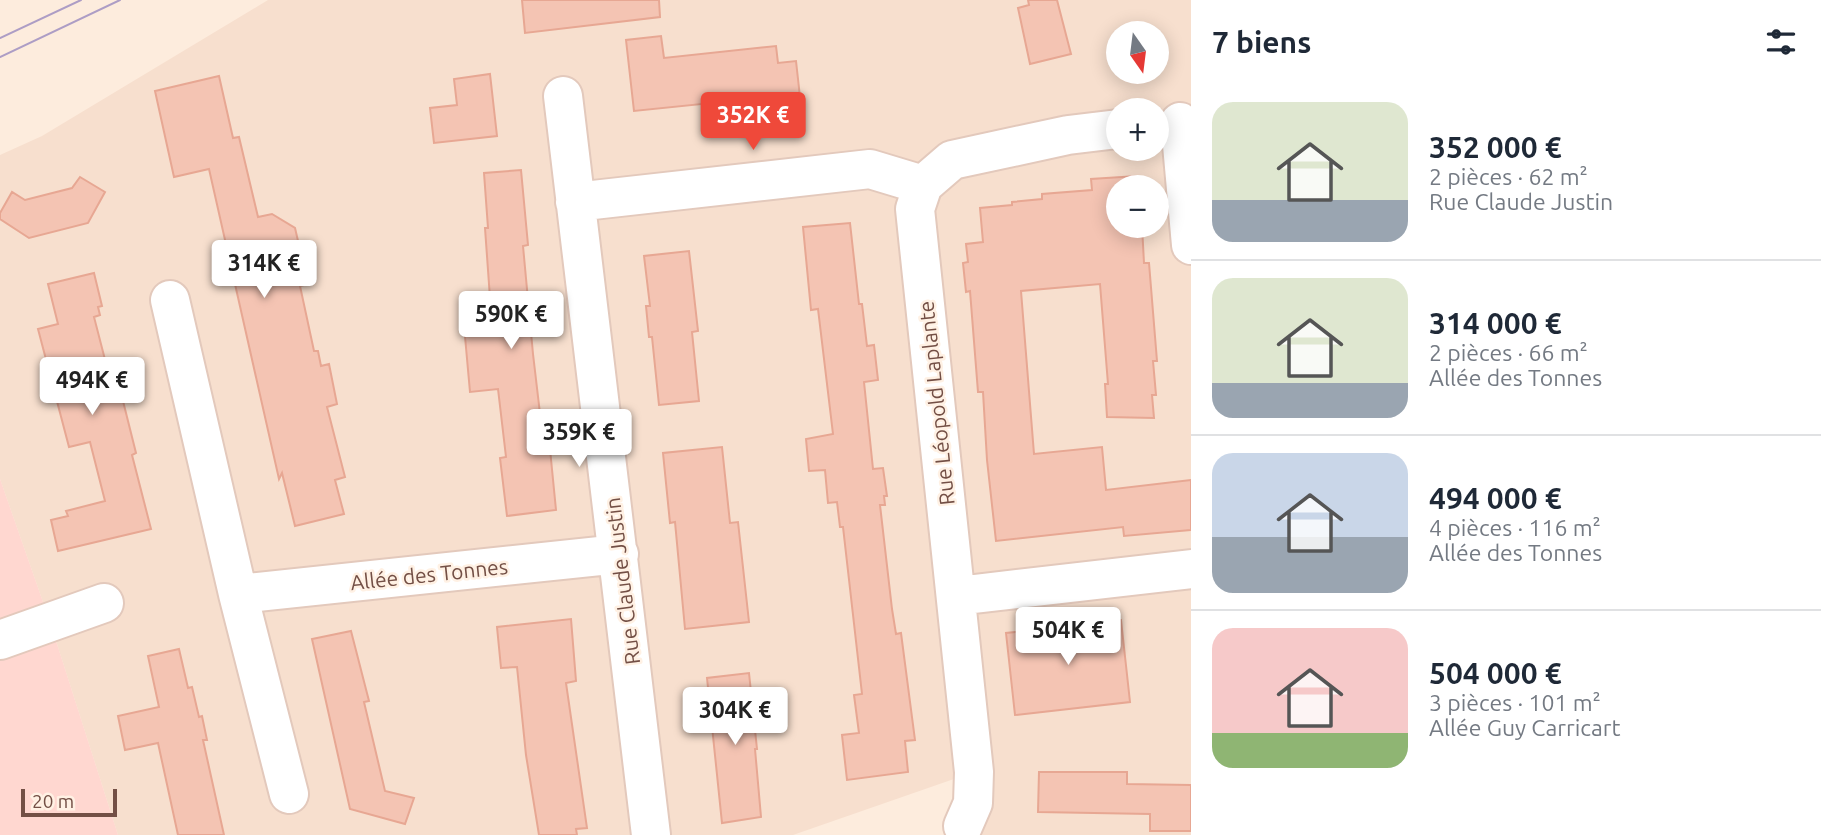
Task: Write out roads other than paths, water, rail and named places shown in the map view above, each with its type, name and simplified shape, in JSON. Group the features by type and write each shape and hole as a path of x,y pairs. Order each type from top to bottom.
{"street":[{"name":"Rue Claude Justin","path":"563,96 651,835"},
{"path":"1176,122 1191,246"},
{"path":"575,201 870,169 923,185 952,160 1068,135 1106,130"},
{"name":"Rue Léopold Laplante","path":"923,185 915,209 974,772 973,803 958,832"},
{"path":"170,300 238,594 289,794"},
{"name":"Allée des Tonnes","path":"238,594 619,554"},
{"path":"957,596 1191,569"},
{"path":"0,640 104,603"}],"tram line":[{"path":"0,38 81,0"},
{"path":"0,57 120,0"}]}
